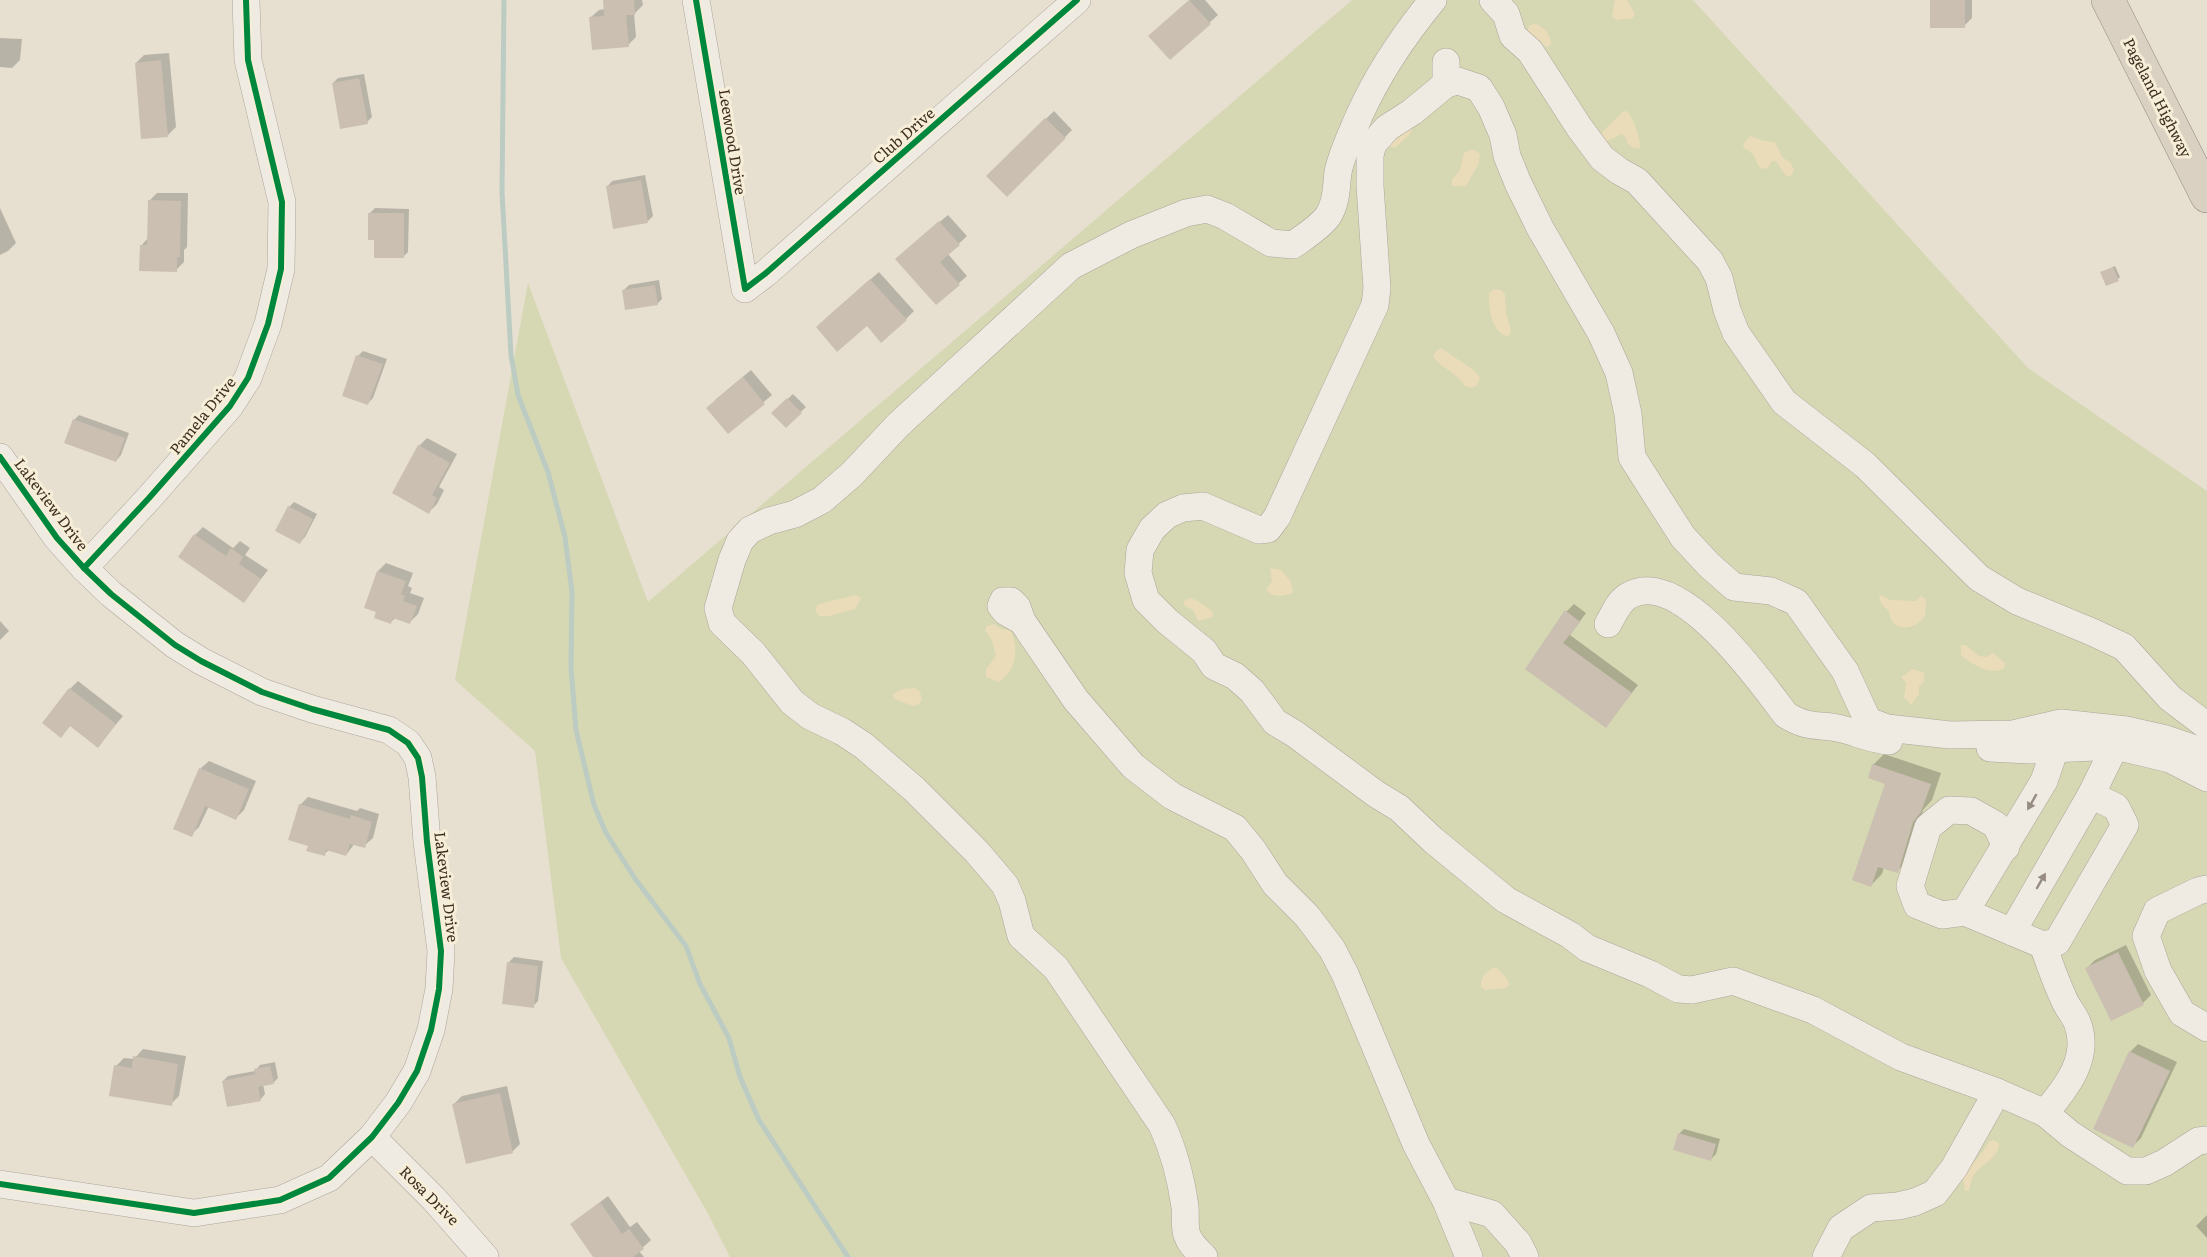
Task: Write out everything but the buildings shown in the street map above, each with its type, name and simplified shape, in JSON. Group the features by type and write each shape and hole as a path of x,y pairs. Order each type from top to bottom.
{"highway":[{"name":"Pageland Highway","path":"2108,0 2207,196"}],"street":[{"name":"Pamela Drive","path":"84,568 230,406 248,378 268,324 281,269 282,202 248,60 246,0"},
{"name":"Leewood Drive","path":"696,0 745,289"},
{"name":"Club Drive","path":"745,289 775,266 1077,0"},
{"path":"1204,1257 1193,1246 1186,1234 1185,1209 1180,1181 1172,1148 1162,1125 1056,968 1021,936 1012,901 1005,885 977,852 914,789 864,746 843,732 810,716 792,702 753,653 722,623 718,608 732,560 740,541 750,530 769,521 795,514 822,500 852,474 898,425 1071,266 1131,235 1186,213 1207,209 1225,216 1270,243 1293,245 1310,233 1327,217 1332,208 1345,152 1376,82 1412,27 1433,0"},
{"path":"1493,0 1506,14 1513,36 1530,51 1602,158 1637,181 1710,261 1719,278 1727,310 1736,333 1784,402 1865,465 1979,578 2017,601 2124,647 2170,698 2207,726"},
{"path":"2207,753 2166,739 2126,730 2061,723 2013,734 1950,735 1887,728 1868,721 1845,671 1796,602 1771,591 1734,587 1683,537 1632,458 1628,414 1619,373 1601,333 1540,228 1518,183 1503,135 1491,107 1479,88 1458,81 1446,73 1412,112 1387,128 1372,144 1370,186 1377,288 1375,305 1277,518 1268,529 1258,530 1203,506 1183,508 1167,515 1152,529 1140,550 1138,573 1146,600 1167,621 1204,651 1214,666 1235,676 1252,691 1275,722 1399,808 1506,900 1570,935 1587,948 1650,974 1678,989 1692,990 1733,981 1813,1010 1901,1058 1997,1092 2044,1113 2070,1134 2127,1171 2146,1171 2164,1163 2198,1141 2207,1140"},
{"name":"Lakeview Drive","path":"0,457 57,538 84,568 175,645 262,692 312,709 389,730 408,743 418,758 422,777 427,842 441,951 439,989 431,1030 417,1071 398,1103 372,1137 329,1178 280,1200 194,1213 0,1184"},
{"path":"1608,624 1628,595 1643,590 1675,597 1708,623 1733,648 1786,715 1812,727 1840,728 1875,740 2030,750 2115,746 2170,759 2207,778"},
{"path":"1022,621 1076,700 1133,766 1172,796 1235,828 1253,850 1275,884 1307,916 1319,933 1345,974 1416,1144 1446,1201 1469,1257"},
{"path":"2012,932 2091,795 2115,746"},
{"path":"1965,912 2044,781 2055,749"},
{"path":"2006,847 1996,825 1971,811 1949,810 1928,827 1910,886 1917,905 1942,915 1965,912 2043,945 2057,942 2125,825 2116,807 2091,795"},
{"path":"2207,889 2157,911 2146,936 2158,971 2182,1013 2207,1028"},
{"path":"2043,945 2064,1000 2077,1022 2080,1037 2080,1059 2069,1082 2044,1113"},
{"path":"1826,1257 1841,1228 1871,1208 1898,1206 1915,1202 1935,1193 1954,1168 1997,1092"},
{"name":"Rosa Drive","path":"372,1137 434,1199 485,1257"},
{"path":"1446,1201 1492,1214 1518,1243 1525,1257"}],"green space":[{"path":"1352,0 1693,0 2028,368 2207,491 2207,1257 730,1257 707,1212 561,958 535,751 455,680 528,283 648,602"}],"sand":[{"path":"1615,0 1627,0 1635,14 1633,18 1616,20 1612,17"},
{"path":"1534,23 1546,31 1551,45 1548,47 1543,45 1540,40 1532,38 1527,32 1529,26"},
{"path":"1627,111 1636,128 1640,148 1634,148 1628,144 1622,134 1603,143 1600,136 1602,133 1622,112"},
{"path":"1413,126 1410,134 1396,147 1389,147 1389,143"},
{"path":"1750,136 1775,142 1782,157 1791,163 1794,170 1791,176 1786,176 1776,161 1772,161 1767,169 1761,168 1753,154 1744,148 1743,144"},
{"path":"1469,150 1480,154 1479,163 1466,186 1452,186 1452,180 1460,170 1464,153"},
{"path":"1494,289 1501,290 1505,294 1506,313 1511,330 1509,336 1499,331 1492,319 1489,293"},
{"path":"1441,348 1475,371 1480,378 1477,385 1472,388 1465,386 1433,357"},
{"path":"1270,568 1281,570 1291,582 1293,593 1275,595 1266,590 1272,581"},
{"path":"856,595 861,598 855,609 829,616 819,616 815,610 818,604"},
{"path":"1881,595 1890,600 1916,601 1921,596 1926,600 1925,616 1915,625 1898,626 1890,618 1889,611 1882,605 1879,597"},
{"path":"1191,598 1213,612 1213,617 1198,621 1193,610 1183,605 1185,600"},
{"path":"994,624 1011,631 1015,645 1015,659 1010,672 999,682 986,677 986,669 996,656 992,640 985,630 987,626"},
{"path":"1961,645 1966,645 1979,656 1986,657 1993,653 2005,663 2004,669 1992,671 1976,665 1961,655"},
{"path":"1913,669 1924,673 1924,682 1919,686 1919,694 1911,705 1904,697 1906,683 1901,677"},
{"path":"915,688 920,692 922,700 918,705 913,706 894,699 893,694 902,689"},
{"path":"1496,967 1508,980 1509,985 1506,988 1485,990 1481,987 1483,977"},
{"path":"1993,1140 1999,1143 1997,1152 1976,1172 1969,1191 1965,1191 1963,1178 1965,1172"}],"waterway":[{"path":"504,0 502,192 511,355 518,395 548,472 565,537 572,592 571,668 576,730 594,805 606,833 636,880 686,946 700,984 729,1038 740,1077 759,1120 848,1257"}],"cycle path":[{"path":"84,568 230,406 248,378 268,324 281,269 282,202 248,60 246,0"},
{"path":"696,0 745,289 1077,0"},
{"path":"0,457 57,538 84,568 111,594 175,645 262,692 312,709 389,730 408,743 418,758 422,777 427,842 441,951 439,989 431,1030 417,1071 398,1103 372,1137 329,1178 280,1200 194,1213 0,1184"}]}
